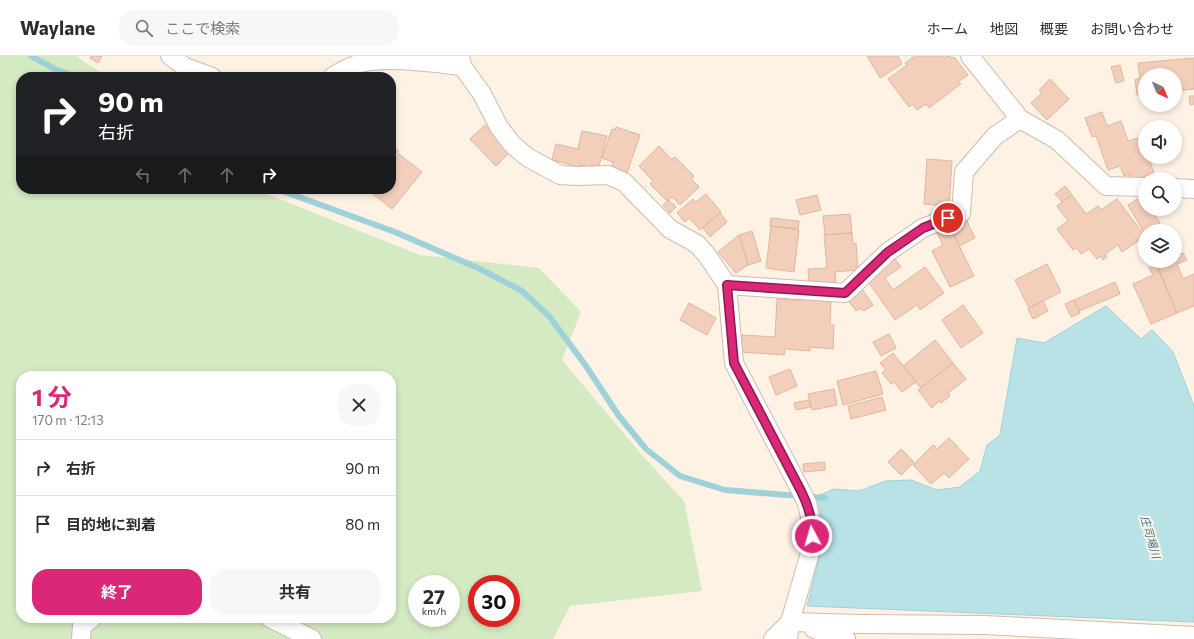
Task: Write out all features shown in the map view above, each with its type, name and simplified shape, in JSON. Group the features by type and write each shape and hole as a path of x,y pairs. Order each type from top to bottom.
{"street":[{"path":"170,56 185,68 197,72"},
{"path":"970,56 1020,119 1057,140 1106,186 1138,187"},
{"path":"340,72 361,63 386,59 461,61 482,94 499,127 512,144 527,157 560,175 608,175 624,182 670,229 696,244 706,254 727,285 734,363 804,497 812,526 812,546 789,630"},
{"path":"727,285 845,293 888,252 923,228 961,213 964,172 995,136 1020,119"},
{"path":"1182,188 1194,189"},
{"path":"81,639 82,626 86,623"},
{"path":"280,623 312,639"},
{"path":"773,639 789,630 860,624 985,625 1194,636"},
{"path":"789,630 846,639"}],"green space":[{"path":"0,56 76,56 100,72 16,72 16,194 267,194 420,255 539,268 581,312 562,360 642,455 684,501 702,591 570,606 553,639 0,639"}],"water":[{"name":"庄司場川","path":"1106,306 1141,339 1152,330 1173,352 1194,406 1194,622 807,606 825,535 817,496 834,489 859,491 886,481 911,480 937,490 960,487 980,471 987,445 1000,435 1017,338 1044,343"}],"building":[{"path":"91,56 102,56 98,63 90,58"},
{"path":"867,56 898,56 902,64 880,78"},
{"path":"915,56 943,56 944,58 947,56 952,58 954,57 968,75 958,82 961,84 929,108 926,104 917,110 912,104 909,107 888,79 907,65 905,63"},
{"path":"1194,58 1194,89 1182,90 1182,68 1139,68 1138,63"},
{"path":"1120,65 1124,81 1116,83 1111,67"},
{"path":"1050,79 1069,99 1047,120 1031,103 1042,93 1039,90"},
{"path":"1135,79 1138,79 1138,95 1137,95"},
{"path":"1189,96 1194,96 1194,104 1190,105"},
{"path":"1102,112 1107,126 1121,121 1128,141 1138,138 1138,164 1151,164 1154,172 1138,172 1138,179 1132,181 1129,174 1124,176 1120,166 1108,170 1096,136 1092,137 1085,118"},
{"path":"485,125 510,152 496,166 470,139"},
{"path":"616,127 640,135 627,173 611,168 613,162 602,158 612,129 615,130"},
{"path":"582,131 607,136 599,166 591,165 591,168 580,165 579,167 552,160 556,144 578,149"},
{"path":"659,146 672,160 675,157 694,176 691,179 699,187 680,205 672,197 667,201 650,184 653,181 639,166"},
{"path":"399,154 422,172 392,209 373,194 396,194 396,158"},
{"path":"927,159 952,161 949,206 924,204"},
{"path":"1065,186 1072,195 1062,202 1055,194"},
{"path":"706,194 721,212 700,230 689,218 685,222 677,213 693,199 696,202"},
{"path":"817,195 821,210 800,215 796,200"},
{"path":"1072,195 1086,214 1098,206 1101,210 1117,199 1138,227 1138,241 1122,252 1118,245 1105,254 1107,257 1103,260 1100,256 1097,259 1089,249 1081,254 1077,248 1073,250 1057,229 1068,221 1057,206"},
{"path":"1138,199 1138,216 1156,216 1160,224 1139,224 1128,205"},
{"path":"669,200 676,207 670,213 663,205"},
{"path":"720,213 727,222 710,237 703,228"},
{"path":"850,214 852,233 825,235 823,216"},
{"path":"771,218 799,221 798,229 770,226"},
{"path":"966,219 975,238 959,246 950,226"},
{"path":"771,226 799,230 794,272 766,268"},
{"path":"950,227 974,276 950,287 932,251 943,245 937,233"},
{"path":"752,231 761,261 748,265 739,235"},
{"path":"852,233 853,244 856,243 858,270 835,272 836,282 809,284 808,269 827,268 824,235"},
{"path":"739,235 748,265 736,273 718,252"},
{"path":"1182,254 1187,260 1182,262"},
{"path":"893,256 901,267 885,278 893,290 925,267 944,293 920,310 917,305 895,320 867,280"},
{"path":"1047,264 1061,292 1029,308 1015,280"},
{"path":"1149,268 1157,268 1177,313 1151,324 1133,284 1153,275"},
{"path":"1158,268 1179,268 1183,279 1194,274 1194,306 1177,313"},
{"path":"1115,282 1120,294 1079,311 1074,300"},
{"path":"862,289 873,305 864,311 861,308 856,311 847,299"},
{"path":"802,297 831,299 830,325 834,325 833,349 810,347 810,351 785,349 784,355 741,352 742,335 775,337 777,299 802,301"},
{"path":"1074,300 1080,313 1071,317 1065,304"},
{"path":"1043,301 1048,311 1033,319 1028,309"},
{"path":"689,303 716,318 707,335 680,320"},
{"path":"963,305 983,333 961,348 942,320"},
{"path":"889,334 896,348 881,356 873,342"},
{"path":"935,340 953,363 921,388 903,366"},
{"path":"893,353 916,382 902,392 894,382 891,384 882,373 886,370 880,363"},
{"path":"953,363 966,379 948,393 950,396 941,403 939,401 932,408 918,390"},
{"path":"790,369 797,386 776,395 769,377"},
{"path":"876,371 883,394 843,405 837,381"},
{"path":"834,389 837,405 812,410 808,394"},
{"path":"882,397 886,410 851,419 848,406"},
{"path":"809,400 811,407 796,410 794,403"},
{"path":"949,438 969,459 949,478 944,473 931,484 913,465 933,445 937,449"},
{"path":"901,449 914,462 901,475 888,462"},
{"path":"825,462 825,470 804,472 803,464"}],"waterway":[{"path":"31,56 62,72"},
{"path":"291,194 395,232 480,269 522,291 549,316 586,366 619,416 646,449 680,476 725,490 825,498"}],"route":[{"path":"812,536 812,526 807,503 734,363 727,285 845,293 888,252 923,228 948,218"}]}
